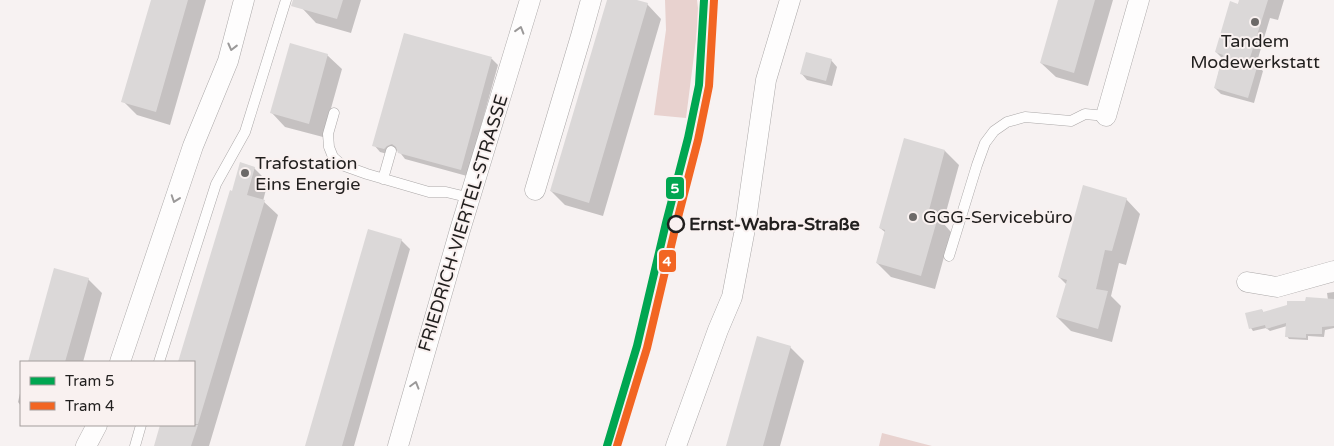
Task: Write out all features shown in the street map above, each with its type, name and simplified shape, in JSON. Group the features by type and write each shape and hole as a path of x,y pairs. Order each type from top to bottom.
{"street":[{"path":"120,361 193,146 228,61 244,0"},
{"name":"FRIEDRICH-VIERTEL-STRASSE","path":"398,446 458,237 530,0"},
{"path":"534,190 582,36 591,0"},
{"path":"676,446 732,297 744,234 766,80 790,0"},
{"path":"1106,116 1139,0"},
{"path":"1247,282 1277,287 1334,271"},
{"path":"86,446 96,426"}],"lane":[{"path":"159,361 216,184 245,132 286,0"},
{"path":"334,114 328,134 329,147 333,157 342,165 429,192 446,192 471,198"},
{"path":"949,256 985,143 994,131 1007,122 1025,117 1071,120 1084,114 1106,116"},
{"path":"383,179 391,151"},
{"path":"135,446 141,426"}],"shaded area":[{"path":"665,0 697,0 699,16 686,118 654,115 666,30"},
{"path":"882,433 932,446 879,446"}],"building":[{"path":"151,0 188,0 156,112 121,102"},
{"path":"293,0 343,0 337,19 291,6"},
{"path":"607,0 637,0 648,3 589,203 550,191"},
{"path":"1058,0 1095,0 1074,73 1040,63"},
{"path":"1239,0 1268,0 1249,61 1258,64 1248,98 1214,88 1223,55 1215,52 1230,1 1238,4"},
{"path":"404,33 492,57 461,170 398,153 396,147 392,144 384,149 372,146"},
{"path":"290,43 328,54 309,124 270,113"},
{"path":"806,52 832,59 826,81 800,74"},
{"path":"904,138 945,150 928,214 938,217 921,276 876,263 885,230 879,228"},
{"path":"240,162 255,167 247,195 265,200 198,424 195,424 195,361 178,361 230,190 232,191"},
{"path":"1083,185 1127,198 1112,251 1105,250 1096,289 1108,291 1098,329 1056,317 1067,280 1058,277"},
{"path":"368,229 402,239 342,446 305,446"},
{"path":"54,268 89,278 65,361 28,361"},
{"path":"1306,297 1334,299 1334,326 1322,327 1322,334 1306,334 1306,338 1285,337 1286,323 1266,329 1265,325 1249,329 1245,313 1262,309 1263,312 1287,305 1287,301 1305,301"},
{"path":"757,336 791,346 763,446 726,446"},
{"path":"198,425 191,446 154,446 160,426"}],"tram line":[{"name":"5","path":"607,446 637,346 688,138 699,85 704,0"},
{"name":"4","path":"617,446 647,348 698,140 709,86 714,0"}],"place":[{"name":"Tandem Modewerkstatt","path":"1255,22"},
{"name":"Trafostation Eins Energie","path":"245,173"},
{"name":"GGG-Servicebüro","path":"913,217"},
{"name":"Ernst-Wabra-Straße","path":"676,224"}]}
